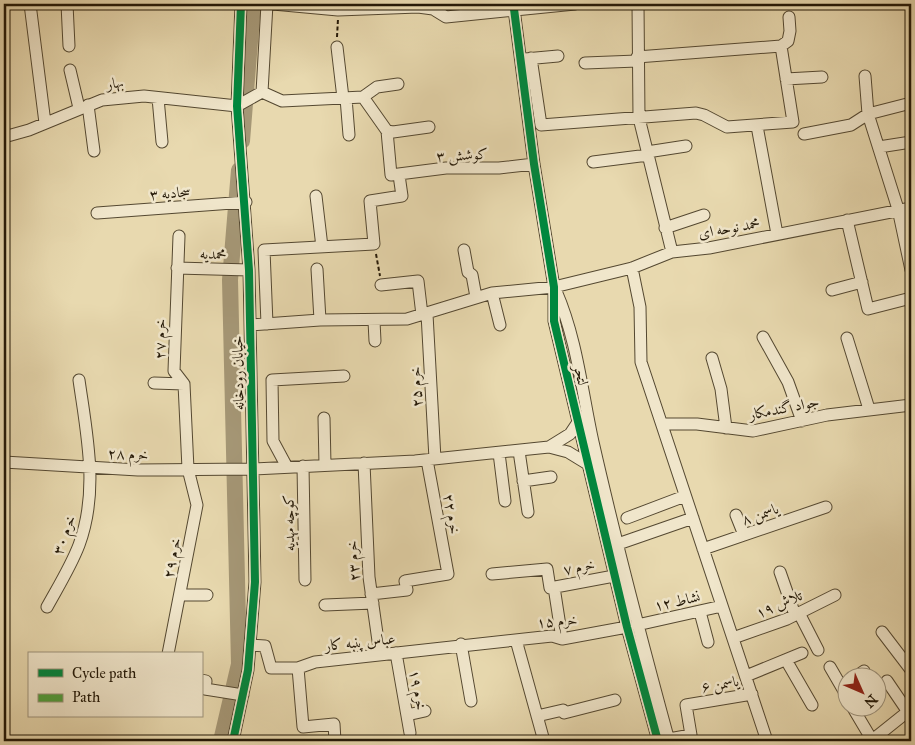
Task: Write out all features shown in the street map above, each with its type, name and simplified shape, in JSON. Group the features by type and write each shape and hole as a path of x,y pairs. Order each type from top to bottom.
{"street":[{"path":"30,4 45,123"},
{"path":"67,4 69,46"},
{"name":"خیابان رودخانه","path":"233,741 251,645 255,582 249,270 246,202 237,106 241,4"},
{"path":"261,92 267,4"},
{"path":"273,4 338,10 418,7 433,9 446,17 532,6 576,4"},
{"path":"463,4 464,16"},
{"path":"638,4 639,118 672,252"},
{"name":"لتحر","path":"514,9 525,59 534,164 554,287 554,321 586,464 614,576 632,626 666,741"},
{"path":"585,63 781,46 788,41 790,31 789,17"},
{"path":"558,56 525,59 541,125 696,113 727,127 757,126 793,122 781,46"},
{"path":"338,47 348,135"},
{"path":"70,70 83,107 94,151"},
{"path":"865,76 868,114 898,209 911,270"},
{"path":"786,79 822,77"},
{"path":"261,92 282,101 363,97 377,87 398,84"},
{"path":"237,106 261,92"},
{"name":"بهار","path":"4,137 83,107 126,96 237,106"},
{"path":"267,324 264,250 374,244 370,201 402,196 395,175 387,131 363,97"},
{"path":"158,98 162,142"},
{"path":"804,134 851,125 868,114 911,103"},
{"path":"757,126 777,234"},
{"path":"387,131 393,132 429,127"},
{"path":"879,147 911,142"},
{"path":"594,162 686,146"},
{"name":"کوشش ۳","path":"395,175 446,168 499,168 534,164"},
{"path":"316,196 322,247"},
{"name":"سجادیه ۳","path":"97,214 246,202"},
{"name":"محمد نوحه ای","path":"251,325 320,320 374,320 425,315 492,294 554,287 632,268 672,252 709,248 898,209 911,208"},
{"path":"665,228 704,215"},
{"path":"847,220 868,309 911,298"},
{"name":"خرم ۲۷","path":"179,236 174,371 184,384 188,468"},
{"path":"464,250 468,272 472,275 476,298"},
{"name":"محمدیه","path":"177,268 249,270"},
{"path":"317,268 320,320"},
{"path":"632,268 640,308 641,362 767,741"},
{"name":"خرم ۲۵","path":"381,285 418,281 425,315 431,460"},
{"path":"832,290 862,282"},
{"name":"لتحر","path":"554,287 568,318 594,443 618,544 632,626"},
{"path":"492,294 500,324"},
{"path":"374,320 376,341"},
{"path":"763,336 788,382 802,421"},
{"path":"847,338 869,409"},
{"path":"712,358 721,389 726,428"},
{"path":"287,467 273,442 272,380 344,376"},
{"name":"خرم ۳۰","path":"47,607 79,546 87,514 91,468 79,380"},
{"path":"154,383 184,384"},
{"path":"252,399 272,398"},
{"name":"جواد گندمکار","path":"663,424 697,424 754,430 869,409 911,405"},
{"path":"324,418 325,466"},
{"path":"549,447 570,434 578,422"},
{"path":"549,447 568,452 586,464"},
{"name":"خرم ۲۸","path":"4,462 138,470 188,468 252,469 431,460 519,452 549,447"},
{"path":"519,452 528,512"},
{"path":"499,453 505,501"},
{"name":"خرم ۲۲","path":"372,599 407,590 405,581 448,574 431,460"},
{"name":"خرم ۲۳","path":"364,464 372,599 380,655"},
{"name":"کوچه مهدیه","path":"303,466 305,580"},
{"name":"خرم ۲۹","path":"168,652 197,505 188,468"},
{"path":"523,481 551,477"},
{"path":"627,518 685,496"},
{"name":"یاسمن ۸","path":"703,549 826,507"},
{"path":"736,515 744,535"},
{"path":"618,544 693,518"},
{"path":"492,574 546,564 562,639"},
{"path":"780,572 797,614 818,650"},
{"name":"خرم ۷","path":"552,588 614,576"},
{"path":"180,594 207,596"},
{"name":"تلاش ۱۹","path":"733,638 797,614 835,595"},
{"path":"325,605 372,599"},
{"name":"نشاط ۱۲","path":"632,626 722,606"},
{"path":"700,612 708,642"},
{"name":"خرم ۱۵","path":"490,643 552,636 562,639 632,626"},
{"path":"882,632 911,670"},
{"path":"516,640 544,741"},
{"name":"عباس پنبه کار","path":"251,645 265,646 271,668 298,668 315,662 461,644 490,643"},
{"path":"461,644 471,701"},
{"name":"خرم ۱۹","path":"396,653 410,733"},
{"path":"746,676 802,653"},
{"path":"786,660 812,706"},
{"path":"830,667 838,676"},
{"path":"298,668 303,727 334,724 335,741"},
{"path":"202,680 206,681 205,689 243,695"},
{"path":"859,718 872,741 909,710 888,682"},
{"name":"یاسمن ۶","path":"666,741 691,734 686,706 752,694"},
{"path":"537,716 563,710 564,713 615,700"},
{"path":"407,715 425,711"}],"path":[{"path":"338,10 338,47"},
{"path":"374,244 381,285"}],"waterway":[{"path":"242,141 253,4"},
{"path":"221,741 239,664 230,280 239,170"}],"cycle path":[{"path":"233,741 248,670 255,582 249,270 237,106 241,4"},
{"path":"514,9 534,164 554,287 554,321 627,627 658,741"}]}
